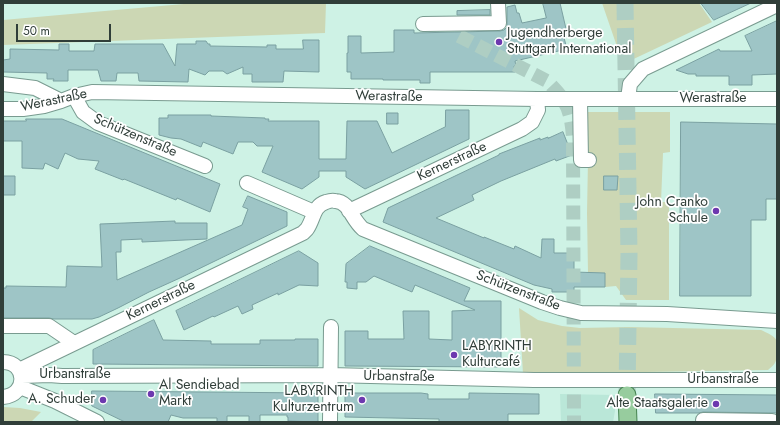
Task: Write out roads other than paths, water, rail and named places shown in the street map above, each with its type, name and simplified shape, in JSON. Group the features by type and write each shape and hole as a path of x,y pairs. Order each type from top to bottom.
{"main road":[{"path":"620,422 627,397 628,422"}],"street":[{"path":"423,24 499,23 498,3"},
{"path":"628,99 630,84 643,69 777,5"},
{"path":"3,84 35,88 61,101"},
{"name":"Werastraße","path":"3,108 23,109 44,106 92,92 580,100 777,99"},
{"name":"Schützenstraße","path":"74,96 83,112 98,123 205,166"},
{"name":"Kernerstraße","path":"349,211 522,129 532,122 538,110 537,99"},
{"path":"580,100 581,160 589,160"},
{"path":"247,183 314,212 318,206 331,200 342,203 349,211"},
{"name":"Schützenstraße","path":"349,211 357,224 362,228 535,300 560,308 581,313 667,314 777,321"},
{"name":"Kernerstraße","path":"3,397 17,391 20,378 74,343 303,233 307,229 314,212"},
{"path":"3,326 49,326 74,343"},
{"path":"330,327 330,420"},
{"path":"3,362 11,362 16,366 20,378 55,401 97,422"},
{"name":"Urbanstraße","path":"20,378 49,375 330,375 534,380 771,380"},
{"path":"702,420 775,421"}],"tunnel":[{"path":"625,3 629,254 627,395"},
{"path":"459,36 547,81 559,94 569,112 573,137 574,422"}],"place":[{"name":"Jugendherberge Stuttgart International","path":"499,42"},
{"name":"John Cranko Schule","path":"716,211"},
{"name":"LABYRINTH Kulturcafé","path":"454,355"},
{"name":"Al Sendiebad Markt","path":"151,394"},
{"name":"A. Schuder","path":"103,400"},
{"name":"LABYRINTH Kulturzentrum","path":"362,400"},
{"name":"Alte Staatsgalerie","path":"716,404"}]}
